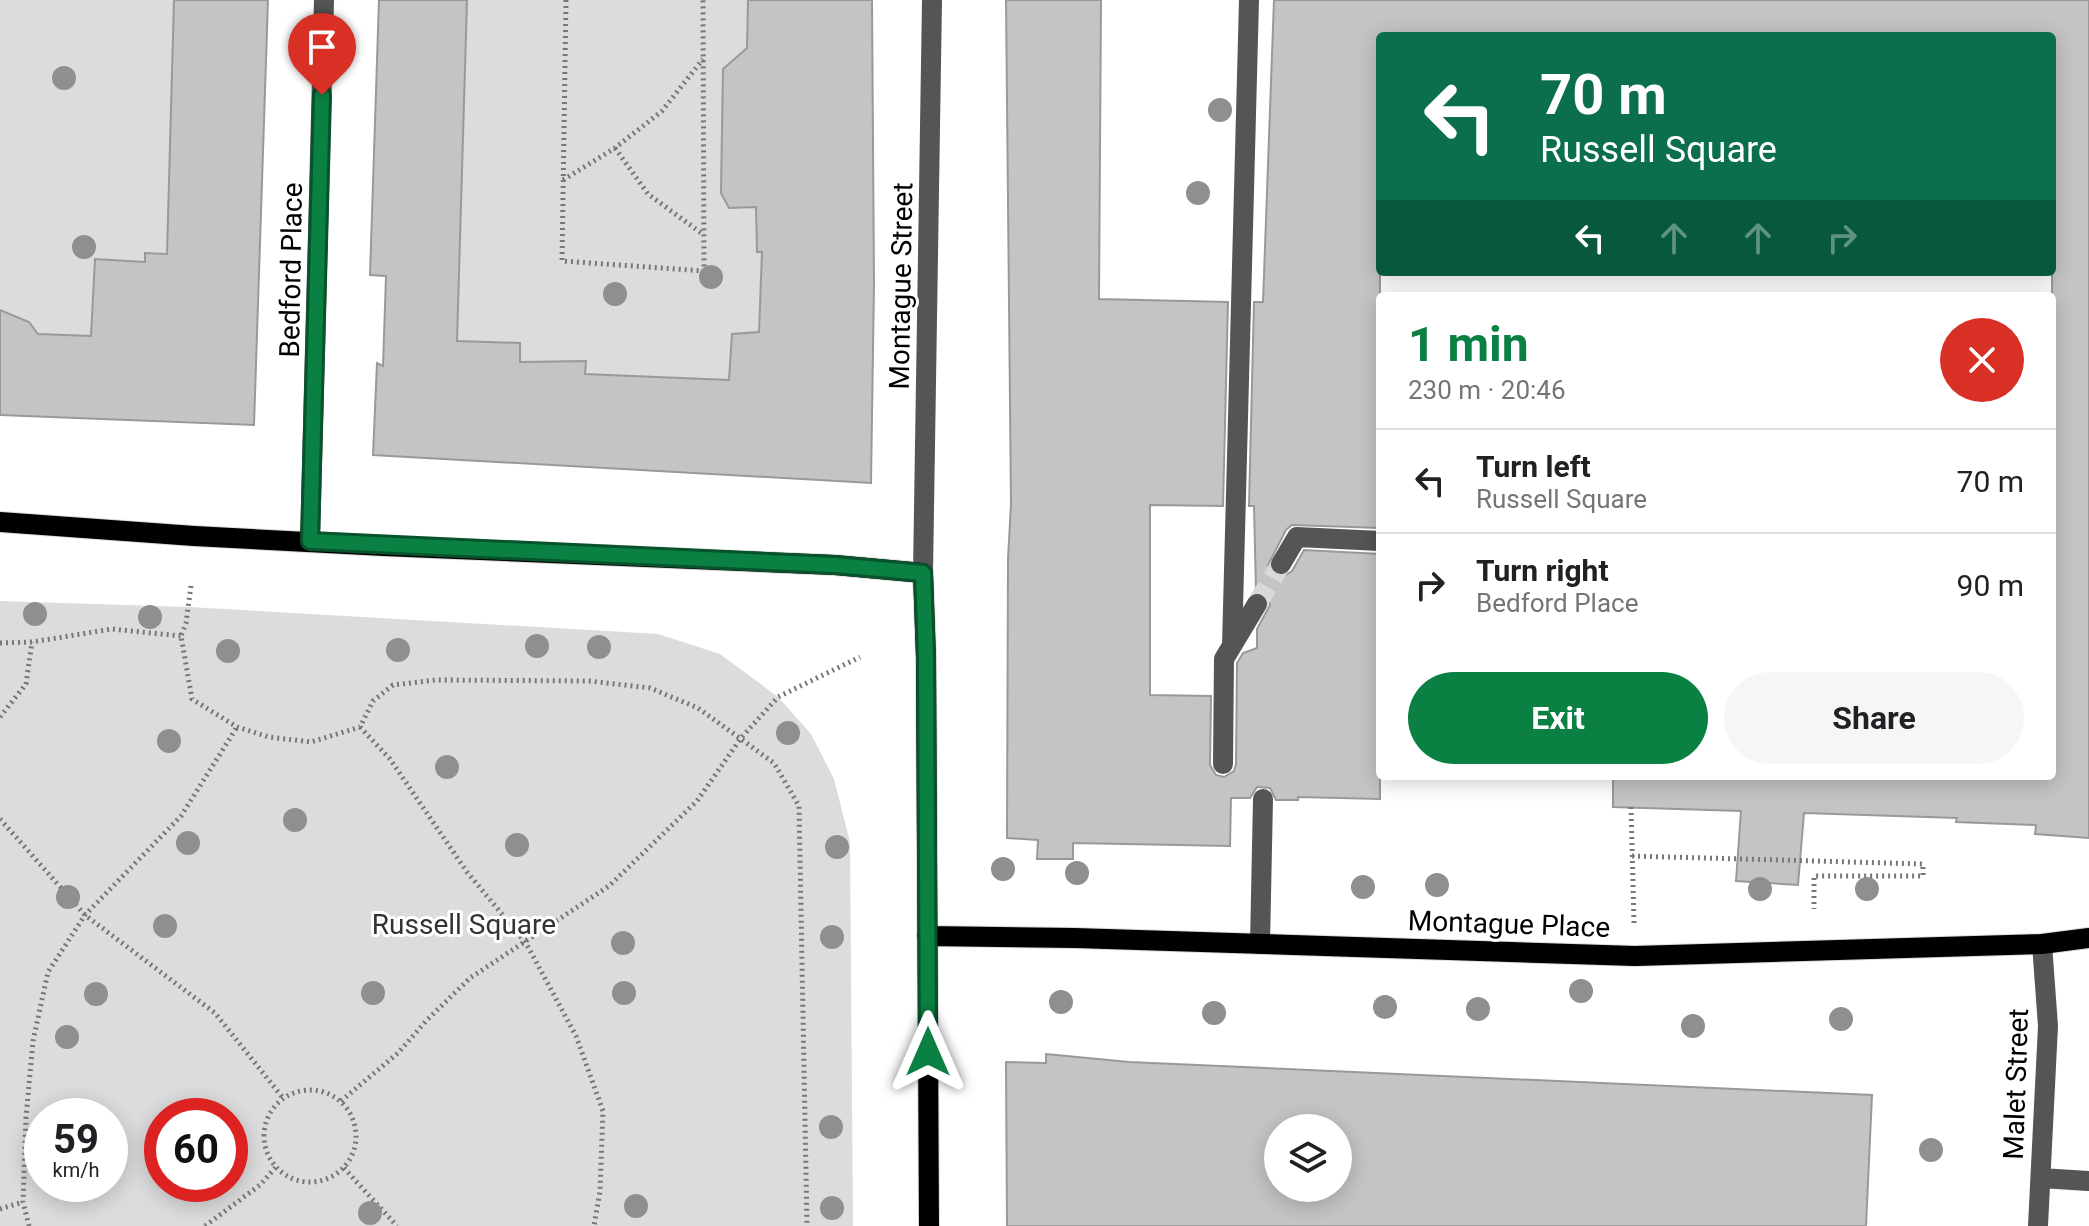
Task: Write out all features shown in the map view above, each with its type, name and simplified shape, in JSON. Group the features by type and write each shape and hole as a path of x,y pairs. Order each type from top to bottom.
{"main road":[{"path":"0,522 194,536 835,565 923,573 929,1226"},
{"name":"Montague Place","path":"927,936 1635,956 2042,944 2089,938"}],"street":[{"name":"Bedford Place","path":"310,541 324,0"},
{"name":"Montague Street","path":"923,573 932,0"},
{"path":"1232,646 1249,0"},
{"path":"1281,564 1297,537 1376,541"},
{"path":"1223,764 1224,659 1257,604"},
{"path":"1260,944 1263,799"},
{"name":"Malet Street","path":"2038,1226 2048,1026 2042,944"},
{"path":"2041,1178 2088,1181"}],"path":[{"path":"566,0 562,261 704,271 703,0"},
{"path":"563,180 615,148 662,111 704,58"},
{"path":"615,148 648,194 704,235"},
{"path":"191,586 181,636 192,699 237,727 269,737 311,742 360,727 373,701 393,685 436,680 589,681 650,688 698,708 774,763 799,806 807,1226"},
{"path":"0,643 32,642 112,629 181,636"},
{"path":"0,717 26,684 32,642"},
{"path":"341,1101 398,1053 470,978 526,943 620,876 697,801 741,738 778,697 860,657"},
{"path":"29,1226 23,1202 33,1041 48,972 85,915 181,816 237,727"},
{"path":"360,727 390,759 467,872 526,943 576,1036 603,1111 600,1191 594,1226"},
{"path":"1631,807 1634,909"},
{"path":"0,819 36,856 85,915 215,1013 283,1098"},
{"path":"1632,856 1923,864 1923,876 1814,876 1814,909"},
{"path":"312,1089 327,1092 351,1112 356,1126 352,1156 344,1168 331,1178 302,1182 276,1167 267,1154 265,1123 272,1109 283,1098 297,1091 312,1089"},
{"path":"205,1226 260,1185 276,1167"},
{"path":"344,1168 397,1226"},
{"path":"0,1209 23,1202"}],"green space":[{"path":"0,0 209,0 199,329 0,357"},
{"path":"431,0 758,0 773,417 418,400"},
{"name":"Russell Square","path":"0,601 189,607 658,634 720,654 778,697 811,734 834,779 850,842 853,1226 0,1226"}],"building":[{"path":"174,0 268,0 254,425 0,415 0,310 29,322 38,334 91,336 95,259 145,262 145,253 167,254"},
{"path":"379,0 467,0 457,341 520,343 520,362 586,361 585,374 729,380 732,334 759,332 762,252 757,252 756,207 729,208 721,193 723,69 747,48 748,0 872,0 874,284 871,483 373,455 377,363 383,366 386,276 370,275"},
{"path":"1006,0 1101,0 1099,299 1228,302 1223,506 1150,505 1150,695 1211,696 1210,765 1216,775 1224,777 1234,771 1236,764 1237,663 1243,653 1257,648 1257,629 1270,605 1268,597 1256,591 1254,506 1249,506 1254,302 1263,302 1274,0 2089,0 2089,838 2035,834 2036,825 1956,822 1957,818 1804,813 1798,885 1736,881 1741,811 1613,807 1613,780 2056,780 2056,292 2052,292 2052,276 2056,276 2056,32 1376,32 1376,276 1380,276 1380,292 1376,292 1376,528 1292,525 1286,530 1268,565 1274,575 1282,577 1292,571 1304,550 1376,554 1376,780 1380,780 1380,799 1298,797 1298,800 1276,800 1270,788 1257,787 1250,798 1231,798 1230,846 1073,843 1073,859 1037,859 1038,840 1007,838 1011,504"},
{"path":"1046,1054 1129,1062 1872,1095 1866,1226 1007,1226 1006,1062 1046,1063"}],"tunnel":[{"path":"1257,604 1281,564"}],"route":[{"path":"322,95 316,410 310,541 835,565 923,573 928,1052"}]}
